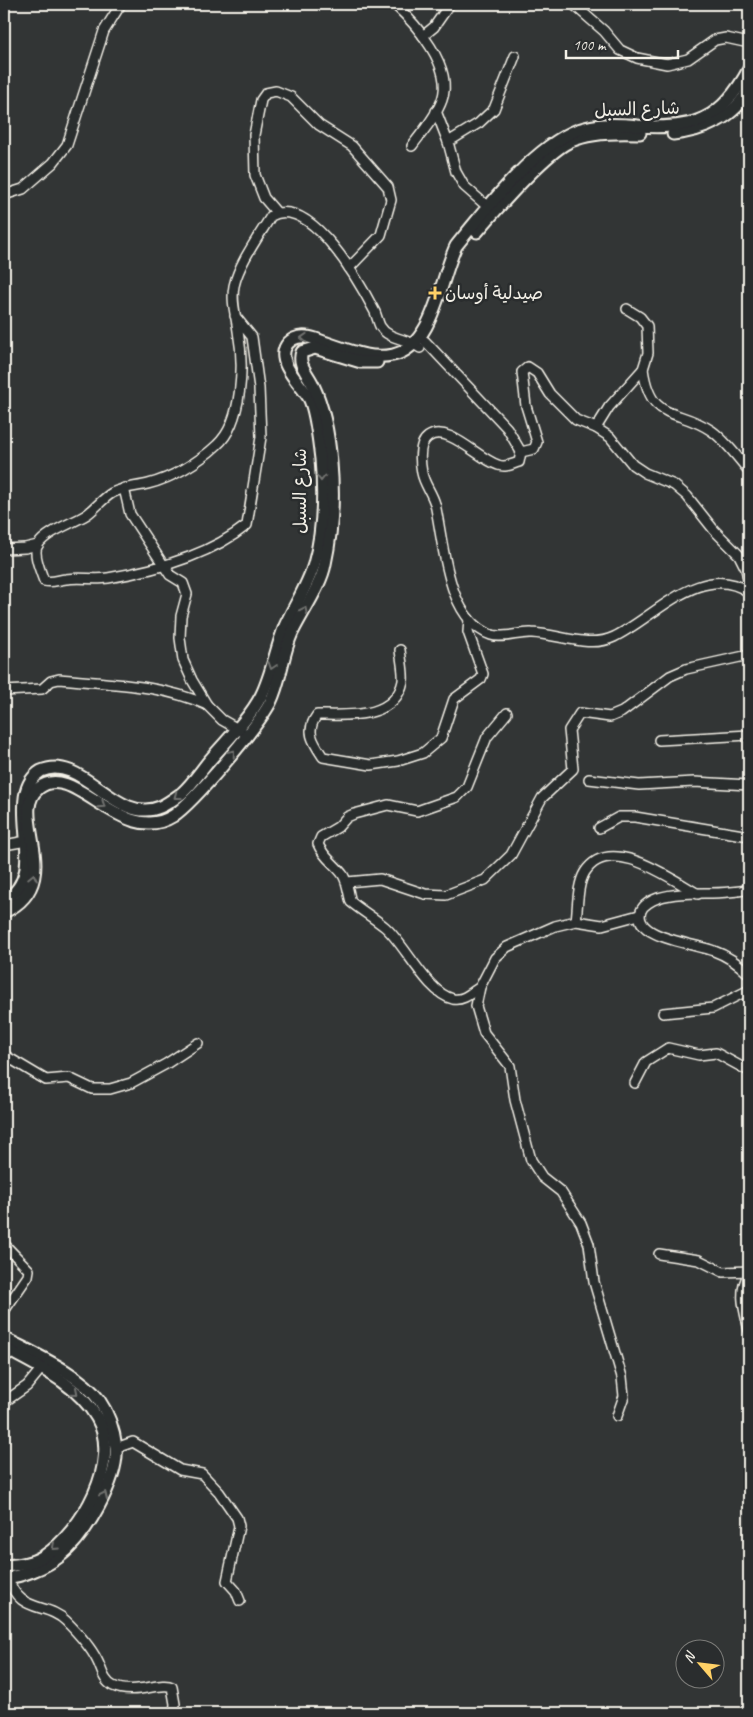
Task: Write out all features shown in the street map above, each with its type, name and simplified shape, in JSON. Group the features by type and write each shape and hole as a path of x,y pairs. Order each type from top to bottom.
{"main road":[{"name":"شارع السبل","path":"4,900 18,887 24,872 17,805 20,790 28,779 42,770 59,768 83,778 124,806 139,811 151,811 182,793 261,697 284,628 314,565 321,521 321,462 311,401 284,360 287,344 295,338 308,337 360,354 377,356 403,352 420,344 448,263 456,246 538,153 564,136 596,125 662,128 685,125 702,120 724,106 740,87 749,69"},
{"name":"شارع السبل","path":"4,912 18,905 30,889 36,872 29,809 32,796 39,788 56,783 74,786 119,816 138,822 152,822 172,817 193,799 270,703 291,635 325,567 331,522 332,463 321,401 301,364 302,352 314,348 361,362 392,361 420,344 444,302 454,266 463,249 545,160 569,141 598,134 636,133 662,135 705,129 736,109 749,89"},
{"path":"4,1338 87,1387 99,1399 109,1418 116,1448 113,1470 98,1507 62,1555 47,1565 6,1577"},
{"path":"4,1348 75,1391 98,1418 105,1439 103,1468 89,1504 72,1528 54,1548 42,1557 23,1564 4,1566"}],"street":[{"path":"4,195 23,189 53,163 67,145 104,31 121,4"},
{"path":"394,4 410,18 443,69 443,99 412,146"},
{"path":"423,36 434,28 450,4"},
{"path":"573,4 604,31 620,50 637,58 667,64 688,59 715,40 726,38 749,43"},
{"path":"448,142 479,123 494,109 515,56"},
{"path":"277,213 264,198 255,176 254,142 261,100 266,94 276,91 291,97 319,125 352,146 388,187 391,200 381,234 349,268"},
{"path":"436,111 448,142 456,172 464,186 488,208"},
{"path":"4,549 38,545 68,523 85,515 112,493 124,488 149,484 172,475 218,445 232,425 242,376 234,291 239,272 271,216 277,213 298,216 311,225 338,250 376,314 380,326 390,335 420,344 501,422 521,452 520,462 500,466 474,453 461,442 441,433 433,434 425,439 420,456 422,475 434,500 450,585 469,619 479,629 492,635 531,632 578,640 598,641 614,637 693,587 726,582 741,586 749,592"},
{"path":"596,428 609,407 643,369 648,353 647,326 640,317 627,309"},
{"path":"38,545 36,551 44,581 52,583 66,579 107,578 162,565 206,550 233,536 247,525 261,437 259,388 252,337 235,316"},
{"path":"521,452 534,449 537,442 526,406 522,372 524,368 531,368 537,373 550,394 576,420 596,428 610,437 633,465 645,474 674,485 687,496 714,530 739,555 747,567 749,584"},
{"path":"643,369 645,385 654,403 664,411 713,432 749,471"},
{"path":"124,488 130,514 162,565 170,575 183,583 187,594 180,638 183,660 207,705 222,720 247,734"},
{"path":"400,650 403,680 398,693 385,708 361,715 317,715 310,724 311,739 323,758 371,765 398,762 423,753 441,738 454,699 481,679 482,674 468,632 469,619"},
{"path":"347,882 380,879 425,894 446,895 485,880 511,854 542,798 573,770 568,730 580,713 610,717 622,712 670,676 686,669 749,655"},
{"path":"4,690 42,689 51,681 59,678 158,689 183,694 207,705"},
{"path":"480,986 464,998 454,999 445,996 433,985 386,928 351,902 347,882 343,875 321,852 318,844 321,837 338,827 347,817 381,806 417,811 457,797 467,787 487,737 507,713"},
{"path":"659,740 749,735"},
{"path":"589,779 639,785 694,782 749,785"},
{"path":"599,828 608,821 619,817 635,817 749,836"},
{"path":"4,845 21,842"},
{"path":"576,921 584,873 594,862 608,856 621,857 642,863 699,894"},
{"path":"749,889 729,894 671,894 655,899 642,907 639,915 640,922 645,929 657,935 713,950 733,960 749,974"},
{"path":"616,1416 624,1396 622,1377 594,1282 589,1244 581,1223 561,1192 542,1177 531,1160 515,1100 510,1066 484,1033 476,1006 480,986 495,958 507,947 555,926 576,921 602,925 639,915"},
{"path":"663,1013 713,1008 749,990"},
{"path":"4,1055 46,1080 69,1078 92,1089 110,1089 131,1083 166,1064 198,1043"},
{"path":"635,1083 646,1062 668,1048 699,1055 716,1053 749,1071"},
{"path":"4,1244 29,1270 28,1276 4,1311"},
{"path":"659,1254 700,1260 723,1272 749,1272 745,1279 742,1298 749,1330"},
{"path":"4,1402 27,1386 41,1369"},
{"path":"116,1448 133,1442 141,1445 180,1470 202,1474 210,1480 236,1518 239,1526 227,1581 236,1591 240,1601"},
{"path":"6,1577 18,1598 64,1619 97,1660 106,1681 114,1686 132,1690 161,1686 172,1687 175,1704 174,1713"}],"place":[{"name":"صيدلية أوسان","path":"435,293"}]}
